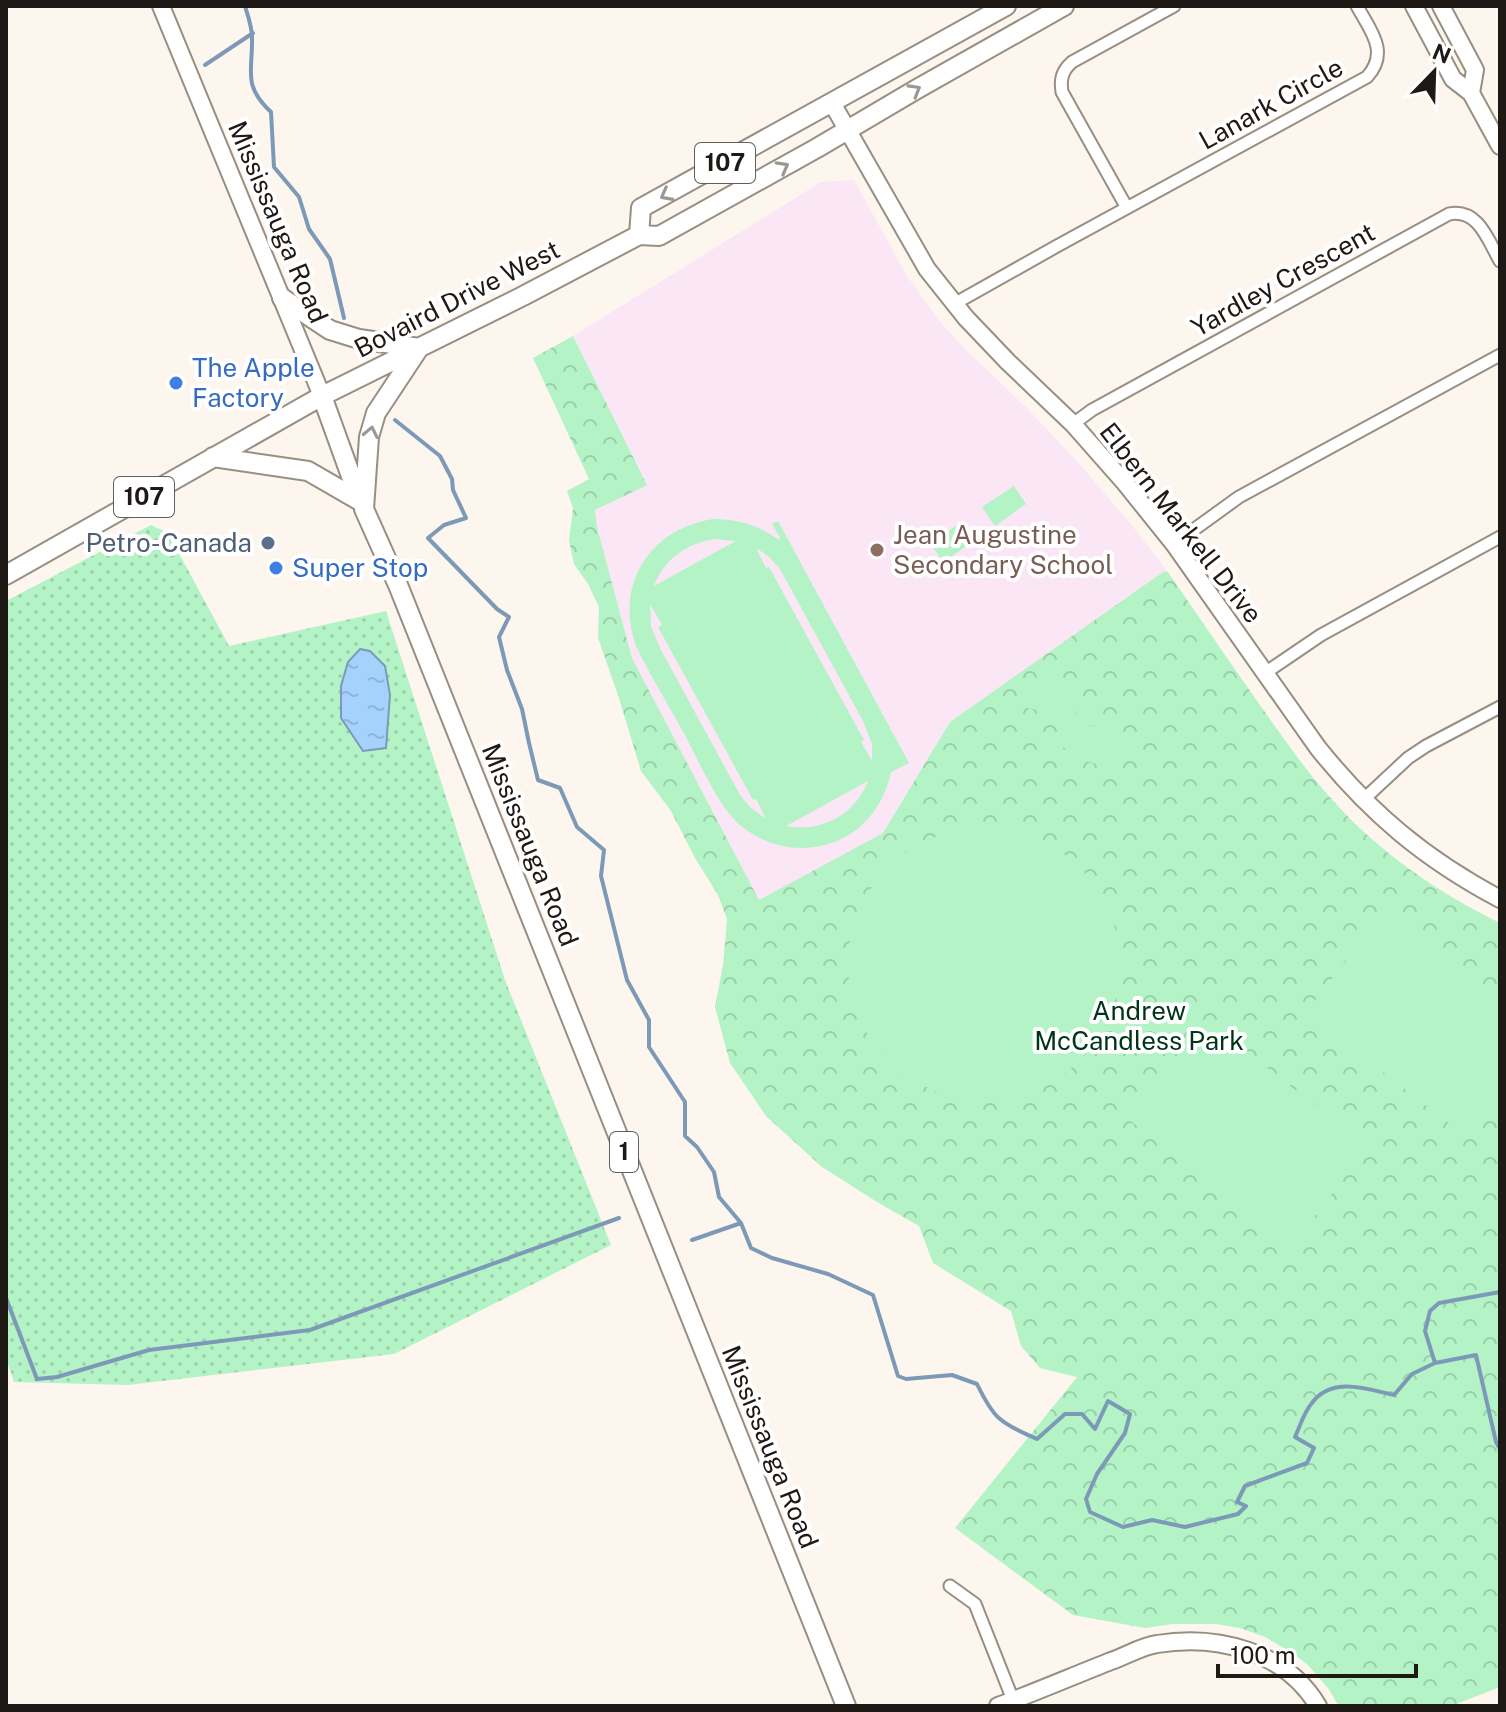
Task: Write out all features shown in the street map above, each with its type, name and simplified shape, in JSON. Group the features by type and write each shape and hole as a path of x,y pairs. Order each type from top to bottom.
{"main road":[{"name":"107","path":"639,235 641,208 1006,6"},
{"name":"Bovaird Drive West","path":"6,575 322,396 639,235 659,236 1064,6"},
{"path":"213,457 308,471 362,505 369,437 376,413 419,348 359,339 330,330 282,298"},
{"name":"Mississauga Road","path":"322,396 362,505 398,585 846,1706"}],"street":[{"name":"Mississauga Road","path":"161,6 322,396"},
{"path":"1127,208 1062,92 1060,82 1066,67 1072,62 1174,6"},
{"name":"Lanark Circle","path":"954,304 1367,77 1379,54 1357,6"},
{"path":"1414,6 1453,79 1471,93 1500,146"},
{"path":"1441,6 1475,70 1471,93"},
{"name":"Elbern Markell Drive","path":"832,103 921,259 954,304 1008,362 1073,424 1125,483 1174,544 1343,779 1406,839 1473,885 1500,899"},
{"name":"Yardley Crescent","path":"1073,424 1092,410 1449,214 1466,213 1474,219 1500,261"},
{"path":"1174,544 1253,490 1500,355"},
{"path":"1265,673 1321,635 1500,537"},
{"path":"1363,800 1408,758 1500,707"},
{"path":"950,1586 975,1604 1005,1703 1154,1644 1197,1641 1223,1644 1262,1656 1291,1674 1318,1706"}],"shaded area":[{"name":"Jean Augustine Secondary School","path":"854,180 907,276 942,324 1083,468 1168,572 1163,572 950,722 883,833 759,901 632,658 595,510 647,484 573,336 821,182"}],"green space":[{"name":"Andrew McCandless Park","path":"573,336 647,485 595,510 632,658 759,900 883,833 950,722 1163,572 1168,572 1289,746 1337,805 1373,840 1413,872 1500,923 1500,1687 1451,1706 1339,1706 1308,1665 1265,1637 1216,1624 1173,1624 1145,1628 1073,1615 955,1528 1077,1377 1040,1368 1021,1346 1011,1311 933,1263 919,1226 822,1167 766,1116 730,1063 715,1007 727,919 718,895 671,811 641,771 598,638 599,607 574,564 569,541 573,508 567,491 589,479 533,358"},
{"path":"1014,486 1026,504 995,526 982,507"},
{"path":"713,519 731,520 763,530 779,540 772,524 778,521 909,763 891,772 879,804 865,822 837,841 809,848 780,845 753,835 731,816 712,788 636,646 630,623 634,581 655,547 671,534","holes":["705,541 736,541 654,586 670,560","756,548 780,569 863,721 872,744 872,761 861,742 864,740 769,567 766,568","650,604 662,625 658,627 766,819 740,795 651,627","868,781 855,803 835,819 812,827 786,826"]},
{"path":"962,522 974,541 943,562 930,543"},
{"path":"151,525 168,533 229,646 386,611 505,980 611,1245 394,1354 128,1385 14,1382 6,1358 6,601"},
{"path":"1028,676 1082,687 1075,718 1022,707"},
{"path":"1087,725 1106,729 1115,735 1123,751 1118,762 1091,763 1068,752 1062,744 1062,737 1070,730"},
{"path":"984,828 1023,834 1048,844 1080,868 1097,889 1109,912 1117,938 1120,964 1114,1003 1104,1028 1080,1060 1059,1077 1036,1089 1010,1097 984,1100 945,1094 920,1084 888,1060 871,1039 859,1016 851,990 848,964 854,925 864,900 888,868 909,851 932,839 958,831"},
{"path":"1383,914 1500,1005 1500,1099 1469,1139 1306,1012"},
{"path":"1206,1020 1368,1147 1291,1246 1128,1119"}],"water":[{"path":"360,649 370,651 385,666 390,695 386,748 363,751 341,718 341,686 348,662"}],"waterway":[{"path":"245,6 252,33 251,77 256,94 271,112 274,167 299,197 309,229 330,259 344,318"},
{"path":"205,65 253,33"},
{"path":"395,420 440,456 452,479 453,490 466,518 444,525 428,538 497,609 509,617 499,637 507,670 522,709 538,780 560,788 577,827 604,850 601,876 627,980 649,1020 649,1047 685,1102 685,1136 697,1147 714,1172 719,1197 741,1223 751,1248 772,1258 828,1274 873,1295 898,1376 906,1379 952,1375 977,1384 1000,1419 1037,1439 1065,1414 1082,1414 1095,1429 1108,1401 1130,1414 1125,1433 1097,1474 1086,1499 1090,1512 1123,1527 1152,1520 1185,1527 1238,1514 1246,1506 1237,1502 1245,1486 1307,1463 1314,1448 1295,1437 1307,1411 1320,1395 1340,1387 1394,1395 1412,1374 1435,1363 1476,1355 1500,1449"},
{"path":"6,1298 37,1379 57,1377 149,1350 310,1330 619,1218"},
{"path":"692,1240 741,1223"},
{"path":"1435,1363 1425,1331 1430,1311 1439,1303 1500,1292"}],"place":[{"name":"The Apple Factory","path":"176,383"},
{"name":"Petro-Canada","path":"268,543"},
{"name":"Jean Augustine Secondary School","path":"877,550"},
{"name":"Super Stop","path":"276,568"}]}
